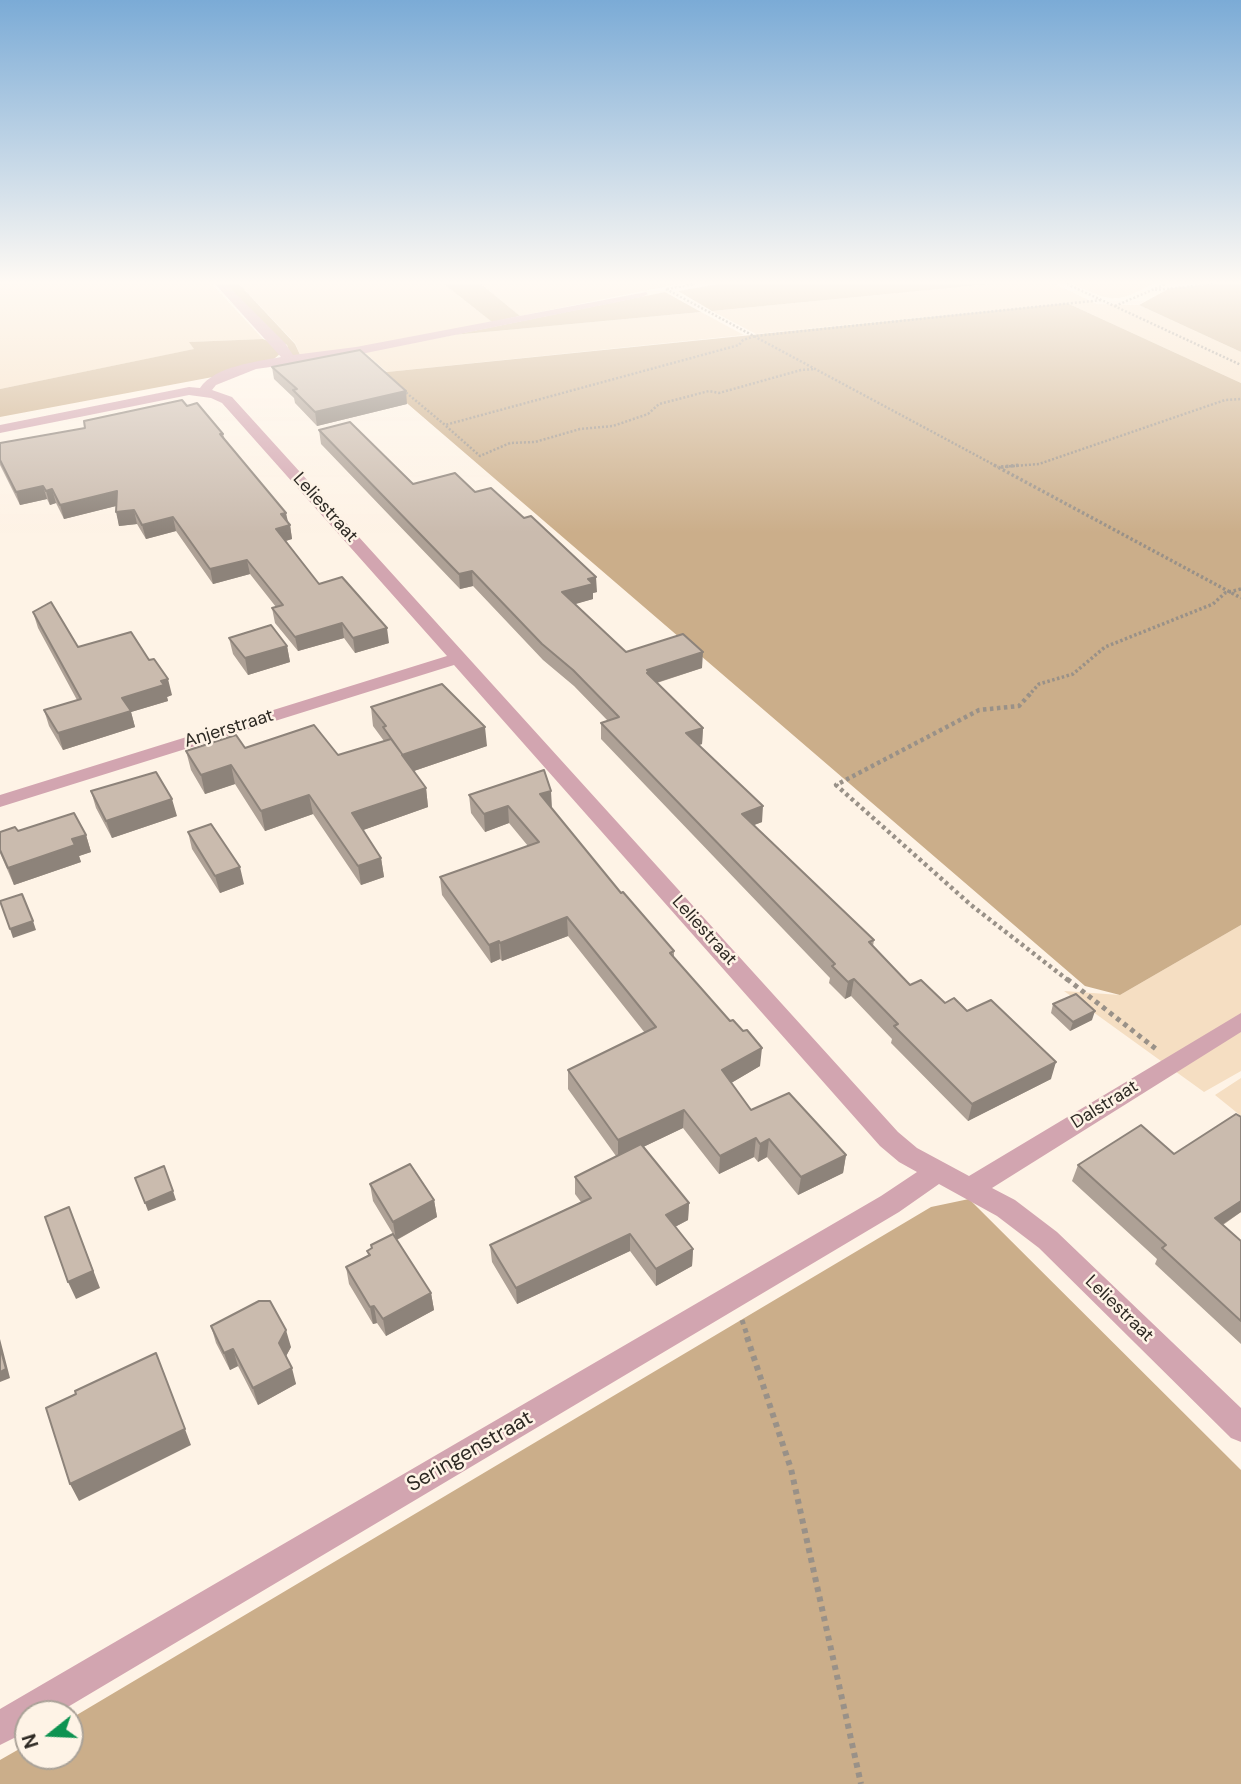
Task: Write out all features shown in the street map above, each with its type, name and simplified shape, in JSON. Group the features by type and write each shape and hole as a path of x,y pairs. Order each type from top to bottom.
{"street":[{"path":"0,429 176,393 204,392 211,382 255,367"},
{"name":"Leliestraat","path":"204,392 220,397 235,407 889,1139 908,1155 1006,1208 1048,1240 1241,1428"},
{"name":"Anjerstraat","path":"0,801 459,658"},
{"name":"Dalstraat","path":"969,1189 1241,1021"},
{"name":"Seringenstraat","path":"0,1728 890,1204 937,1172"}],"path":[{"path":"445,425 655,367"},
{"path":"813,367 1241,598"},
{"path":"396,384 480,456 510,443 534,442 564,436 580,429 613,426 648,414 659,404 696,394 709,391 719,393 801,370 816,369"},
{"path":"998,468 1039,464 1225,401 1241,399"},
{"path":"1173,1063 971,905 836,785 979,710 1019,706 1039,684 1073,674 1105,647 1213,604 1219,595 1227,591 1241,589"},
{"path":"734,1296 791,1469 861,1784"}],"shaded area":[{"path":"0,367 106,367 0,389"},
{"path":"105,367 247,367 218,376 0,417 0,389"},
{"path":"382,367 433,367 387,372"},
{"path":"434,367 1207,367 1241,383 1241,925 1120,995 1085,986 366,368 387,372"},
{"path":"1207,367 1241,367 1241,383"},
{"path":"1241,925 1241,1071 1204,1092 1064,991 1120,995"},
{"path":"1241,1078 1241,1116 1215,1095"},
{"path":"969,1199 1241,1470 1241,1784 0,1784 0,1760 14,1752 14,1770 84,1770 84,1711 931,1207"}],"building":[{"path":"272,367 379,367 406,391 315,412 293,390 297,389"},
{"path":"182,400 187,406 197,403 286,513 281,514 290,525 276,529 319,584 342,577 387,628 353,638 342,623 295,637 272,608 283,605 247,560 210,569 173,517 142,525 134,510 116,512 117,491 60,505 52,489 46,491 43,486 16,492 0,460 0,443 85,428 84,421"},
{"path":"350,422 413,484 455,473 475,492 491,488 524,518 531,516 596,577 588,579 593,584 562,592 626,652 683,634 703,652 647,670 647,673 703,728 686,733 763,806 742,814 874,940 869,942 910,985 921,980 945,1003 954,998 967,1011 991,1000 1056,1062 972,1104 894,1026 898,1024 854,979 848,982 832,966 835,964 601,723 619,717 573,670 542,644 472,571 459,574 319,430"},
{"path":"51,602 78,647 131,632 149,660 154,659 168,679 161,681 164,685 122,698 131,711 58,733 44,710 81,699 33,612"},
{"path":"271,625 287,646 245,658 229,638"},
{"path":"442,684 485,727 402,755 426,788 352,813 381,858 358,866 309,795 261,811 231,765 201,775 186,751 236,735 245,748 314,725 338,755 391,739 402,754 371,707"},
{"path":"544,770 551,791 540,794 621,893 623,892 674,951 670,953 730,1021 733,1020 743,1031 747,1030 762,1048 722,1070 751,1110 789,1093 846,1155 801,1177 769,1139 760,1144 756,1138 720,1156 684,1110 618,1140 568,1070 656,1027 567,917 489,945 440,877 539,842 508,806 484,814 469,795"},
{"path":"156,772 172,799 106,821 91,791"},
{"path":"74,813 86,835 72,839 75,845 8,868 0,850 0,832 15,827 18,831"},
{"path":"211,824 240,867 215,876 188,832"},
{"path":"22,894 33,921 10,929 0,901"},
{"path":"1076,994 1095,1011 1073,1022 1053,1004"},
{"path":"1236,1114 1241,1117 1241,1201 1215,1218 1241,1241 1241,1321 1162,1248 1166,1245 1078,1165 1141,1125 1174,1154"},
{"path":"641,1144 689,1203 666,1215 693,1249 656,1269 630,1234 516,1288 490,1245 591,1198 575,1177"},
{"path":"410,1164 434,1200 393,1222 370,1184"},
{"path":"164,1166 173,1191 145,1203 135,1178"},
{"path":"69,1207 93,1271 68,1282 45,1217"},
{"path":"393,1234 431,1293 383,1319 374,1306 370,1307 346,1267 370,1255 367,1251 372,1248 371,1245"},
{"path":"259,1301 270,1301 286,1330 279,1343 292,1368 253,1388 233,1349 224,1353 211,1326"},
{"path":"0,1347 6,1369 0,1372"},
{"path":"156,1353 185,1429 70,1484 46,1408 76,1394 75,1391"}]}
